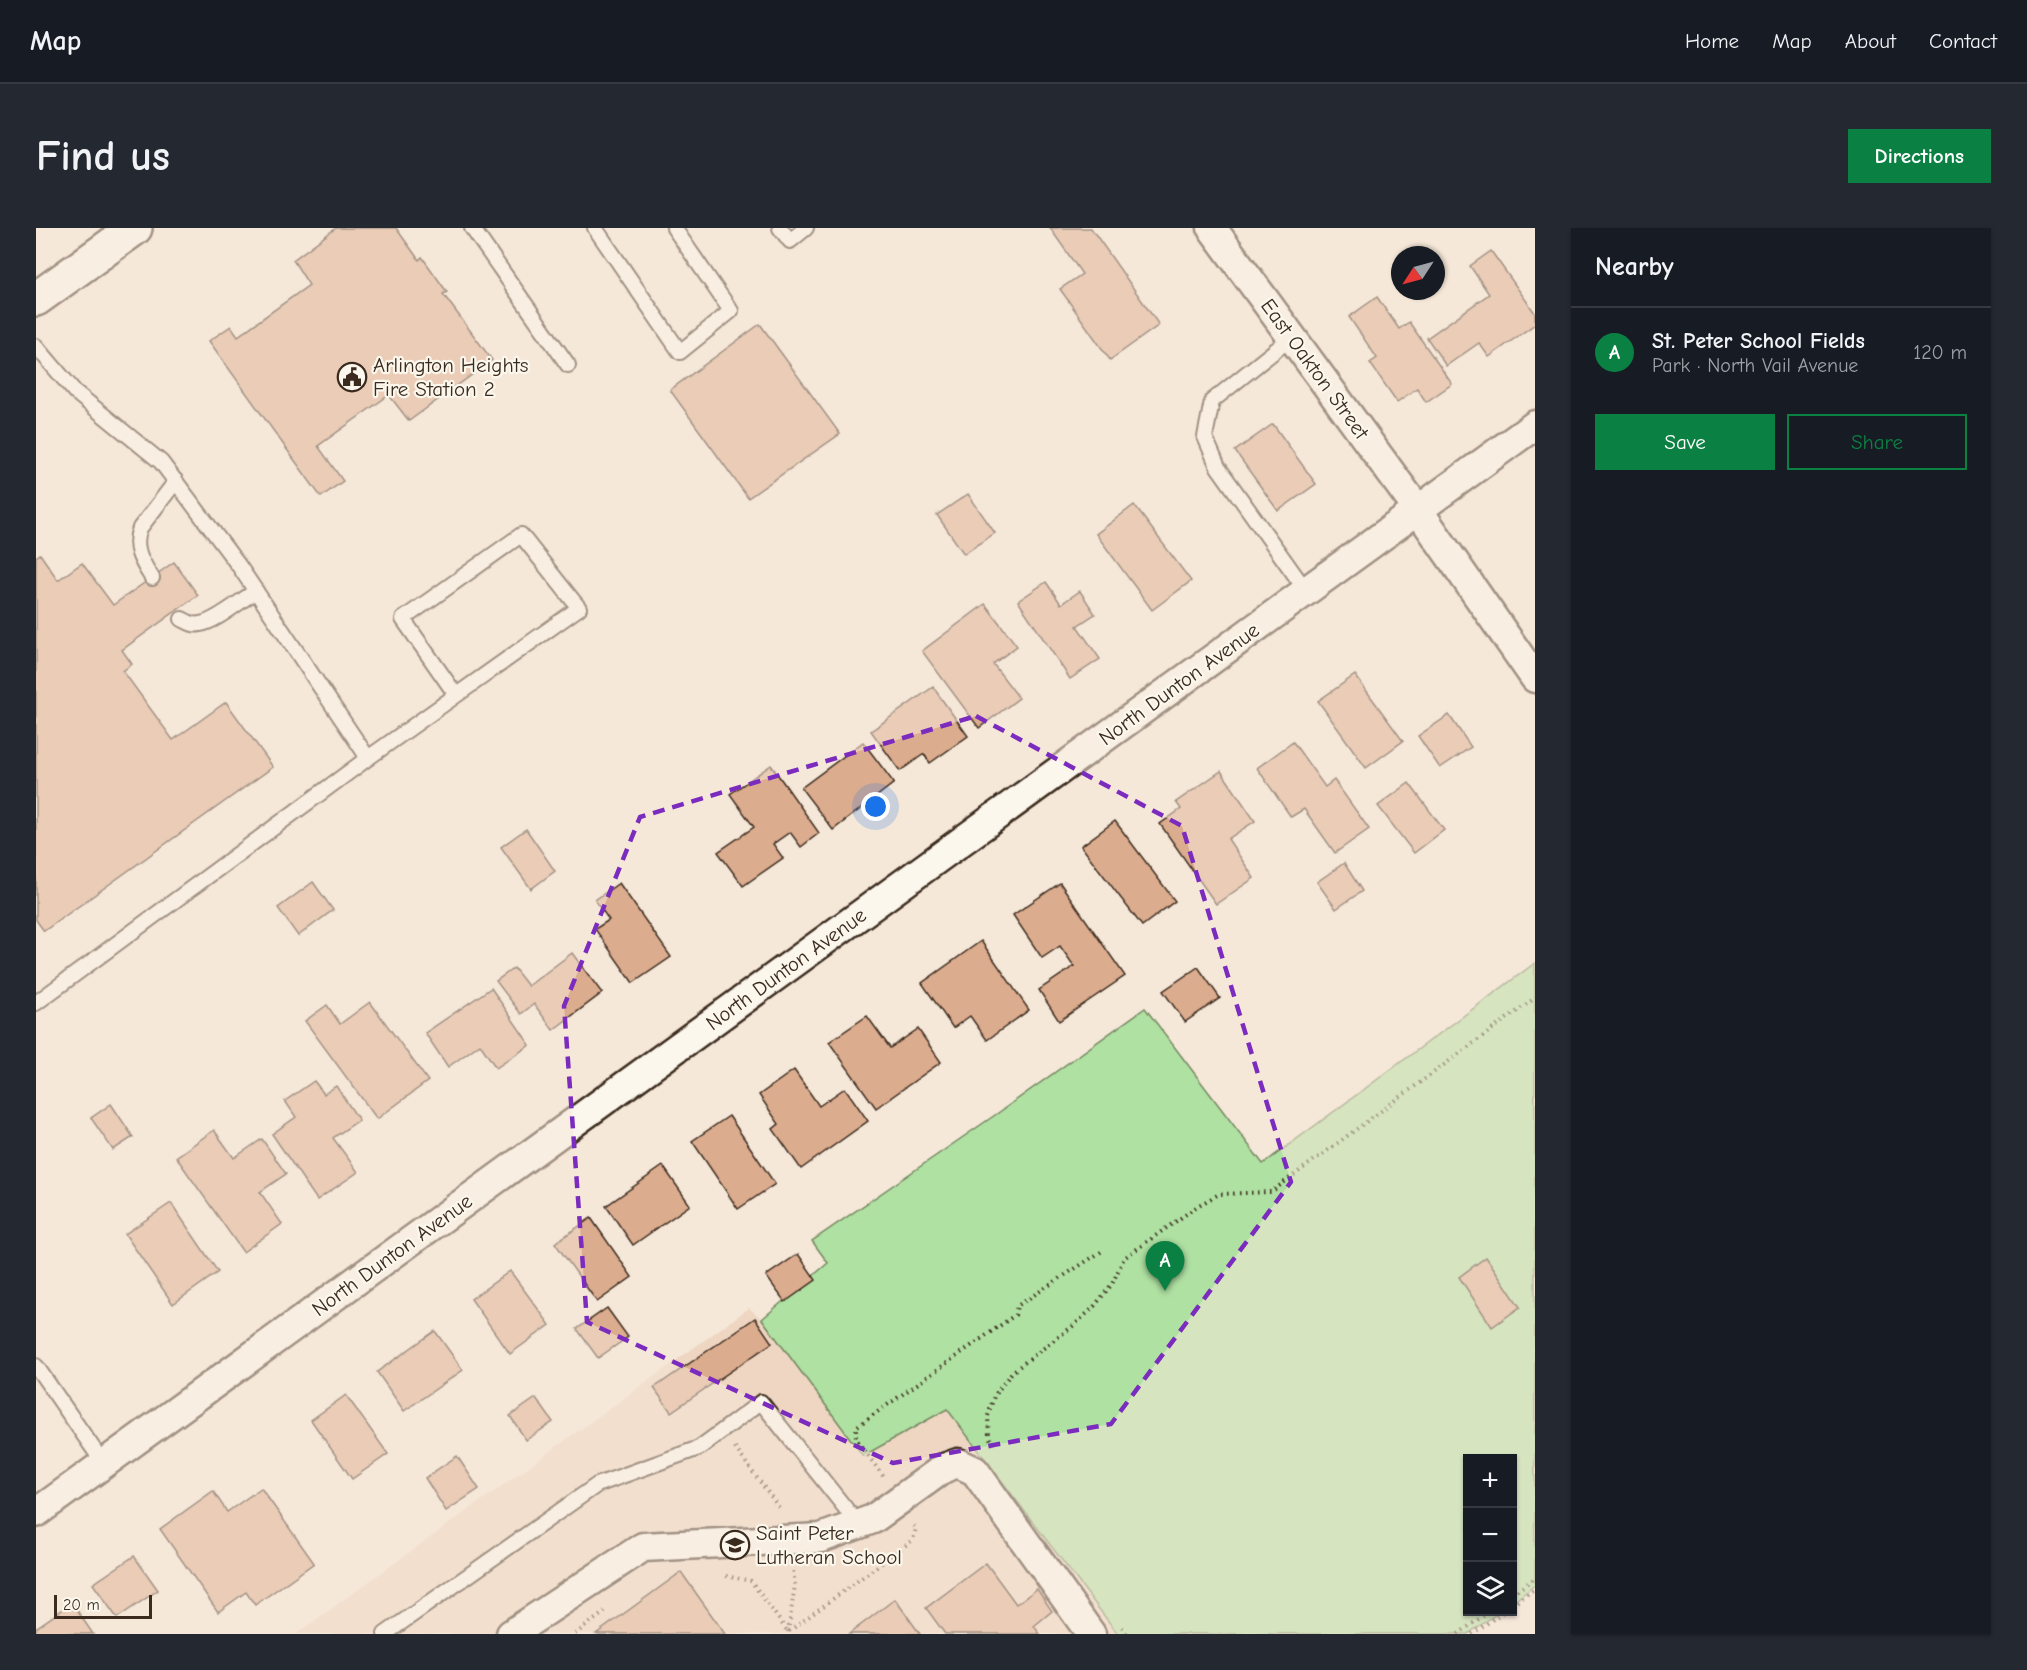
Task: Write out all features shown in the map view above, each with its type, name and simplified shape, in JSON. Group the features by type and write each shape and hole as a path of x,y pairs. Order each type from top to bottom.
{"main road":[{"path":"36,299 135,228"}],"street":[{"name":"East Oakton Street","path":"1212,228 1418,510 1535,678"},
{"name":"North Dunton Avenue","path":"36,1513 1535,425"},
{"path":"511,1634 643,1547 821,1538 873,1519 944,1468 958,1463 975,1471 1091,1634"}],"lane":[{"path":"472,228 568,365"},
{"path":"596,228 680,352 731,311 674,228"},
{"path":"780,228 790,241 806,228"},
{"path":"1292,337 1212,401 1206,437 1218,467 1306,592"},
{"path":"36,346 75,392 161,462 255,591 368,758"},
{"path":"152,578 137,550 136,537 140,528 176,481"},
{"path":"36,1003 368,758 579,608 521,535 403,619 456,695"},
{"path":"182,619 190,624 201,624 213,619 255,591"},
{"path":"36,1366 104,1464"},
{"path":"385,1634 597,1485 699,1448 761,1402 858,1524"}],"path":[{"path":"996,1452 989,1436 988,1416 994,1396 1012,1372 1093,1308 1112,1284 1124,1258 1199,1205 1219,1194 1271,1192 1535,998"},
{"path":"1517,1591 1535,1578"},
{"path":"1517,1602 1535,1589"},
{"path":"1458,1634 1482,1616"},
{"path":"1472,1634 1496,1616"},
{"path":"1120,1624 1127,1634"}],"highlighted area":[{"path":"976,716 1182,826 1291,1182 1111,1424 893,1463 587,1322 564,1006 640,817"}],"shaded area":[{"name":"Saint Peter Lutheran School","path":"749,1308 762,1319 862,1456 946,1409 1118,1634 296,1634"}],"green space":[{"path":"1535,963 1535,1585 1517,1599 1517,1454 1463,1454 1463,1616 1493,1616 1468,1634 1118,1634 947,1409 863,1456 762,1319 828,1263 812,1241 1145,1008 1263,1164"}],"building":[{"name":"Arlington Heights Fire Station 2","path":"336,228 396,228 419,260 422,257 447,292 443,294 492,360 409,421 389,395 318,446 343,481 321,497 209,341 231,326 238,336 309,285 293,260"},
{"path":"1050,228 1091,228 1159,325 1110,360 1060,289 1082,274"},
{"path":"1491,251 1535,313 1535,324 1489,357 1479,343 1446,366 1427,338 1489,294 1470,266"},
{"path":"1377,297 1399,329 1409,322 1452,384 1426,402 1417,388 1397,402 1370,363 1377,358 1349,317"},
{"path":"760,324 840,434 748,498 670,390"},
{"path":"1273,424 1316,484 1278,511 1235,451"},
{"path":"968,494 995,533 964,554 937,515"},
{"path":"1134,505 1191,581 1152,610 1096,534"},
{"path":"40,554 58,580 82,563 113,605 174,562 198,595 122,650 132,664 123,671 173,740 226,702 273,767 44,931 36,920 36,557"},
{"path":"1046,582 1061,604 1080,591 1095,614 1077,626 1100,659 1070,679 1018,601"},
{"path":"985,604 1017,646 993,664 1019,698 979,728 922,651"},
{"path":"1355,675 1403,741 1366,768 1318,701"},
{"path":"933,687 968,736 930,763 924,754 900,771 871,731"},
{"path":"1449,715 1471,747 1440,768 1418,736"},
{"path":"863,742 894,783 833,830 801,788"},
{"path":"1293,742 1325,787 1334,780 1369,829 1335,853 1304,809 1291,817 1257,768"},
{"path":"771,765 819,833 801,847 790,832 773,844 783,858 743,886 718,852 754,827 730,794"},
{"path":"1221,771 1255,821 1228,839 1254,878 1216,904 1160,824 1181,809 1176,802"},
{"path":"1409,783 1444,830 1414,853 1378,806"},
{"path":"1115,821 1175,901 1142,926 1081,846"},
{"path":"526,829 555,871 531,889 501,847"},
{"path":"1344,863 1362,891 1336,909 1317,882"},
{"path":"313,882 333,910 298,936 278,908"},
{"path":"619,883 671,957 633,983 595,929 609,920 595,900"},
{"path":"1060,883 1125,976 1059,1021 1039,990 1074,966 1060,946 1042,958 1013,915"},
{"path":"981,941 1029,1010 987,1040 970,1016 953,1028 922,983"},
{"path":"572,953 602,993 553,1030 534,1004 521,1014 496,981 514,968 528,986"},
{"path":"1198,967 1220,998 1185,1022 1163,991"},
{"path":"491,988 530,1045 496,1068 480,1044 448,1067 425,1033"},
{"path":"370,1002 428,1081 377,1119 305,1021 327,1005 340,1024"},
{"path":"867,1016 890,1048 918,1029 941,1062 876,1108 829,1042"},
{"path":"794,1070 819,1106 845,1088 868,1121 801,1169 773,1129 779,1124 759,1095"},
{"path":"314,1081 324,1094 336,1086 359,1120 333,1138 358,1172 317,1200 272,1134 296,1117 285,1101"},
{"path":"111,1104 133,1137 113,1150 91,1118"},
{"path":"729,1116 775,1184 738,1209 692,1141"},
{"path":"214,1130 234,1158 262,1139 286,1174 260,1192 282,1224 243,1252 176,1157"},
{"path":"663,1166 690,1205 633,1245 606,1206"},
{"path":"171,1203 218,1272 173,1304 125,1234"},
{"path":"591,1218 632,1277 597,1302 555,1243"},
{"path":"798,1254 816,1280 785,1302 766,1276"},
{"path":"1486,1257 1520,1307 1492,1327 1459,1277"},
{"path":"510,1271 550,1325 510,1354 471,1299"},
{"path":"607,1308 628,1337 598,1358 577,1329"},
{"path":"755,1318 772,1343 671,1412 654,1388"},
{"path":"435,1331 463,1370 404,1411 377,1372"},
{"path":"346,1395 388,1454 352,1479 311,1420"},
{"path":"536,1398 553,1422 526,1440 510,1416"},
{"path":"457,1456 479,1489 446,1511 425,1478"},
{"path":"261,1488 314,1563 255,1605 246,1592 218,1612 160,1529 213,1491 227,1512"},
{"path":"134,1556 158,1590 117,1618 93,1584"},
{"path":"986,1563 1016,1604 1037,1589 1052,1611 1034,1626 1040,1634 945,1634 926,1608"},
{"path":"681,1572 725,1634 596,1634"},
{"path":"895,1599 920,1634 849,1634"},
{"path":"72,1603 93,1634 36,1634 36,1628"}],"place":[{"name":"Arlington Heights Fire Station 2","path":"352,377"},
{"name":"St. Peter School Fields","path":"1165,1291"},
{"name":"Saint Peter Lutheran School","path":"735,1545"}]}
